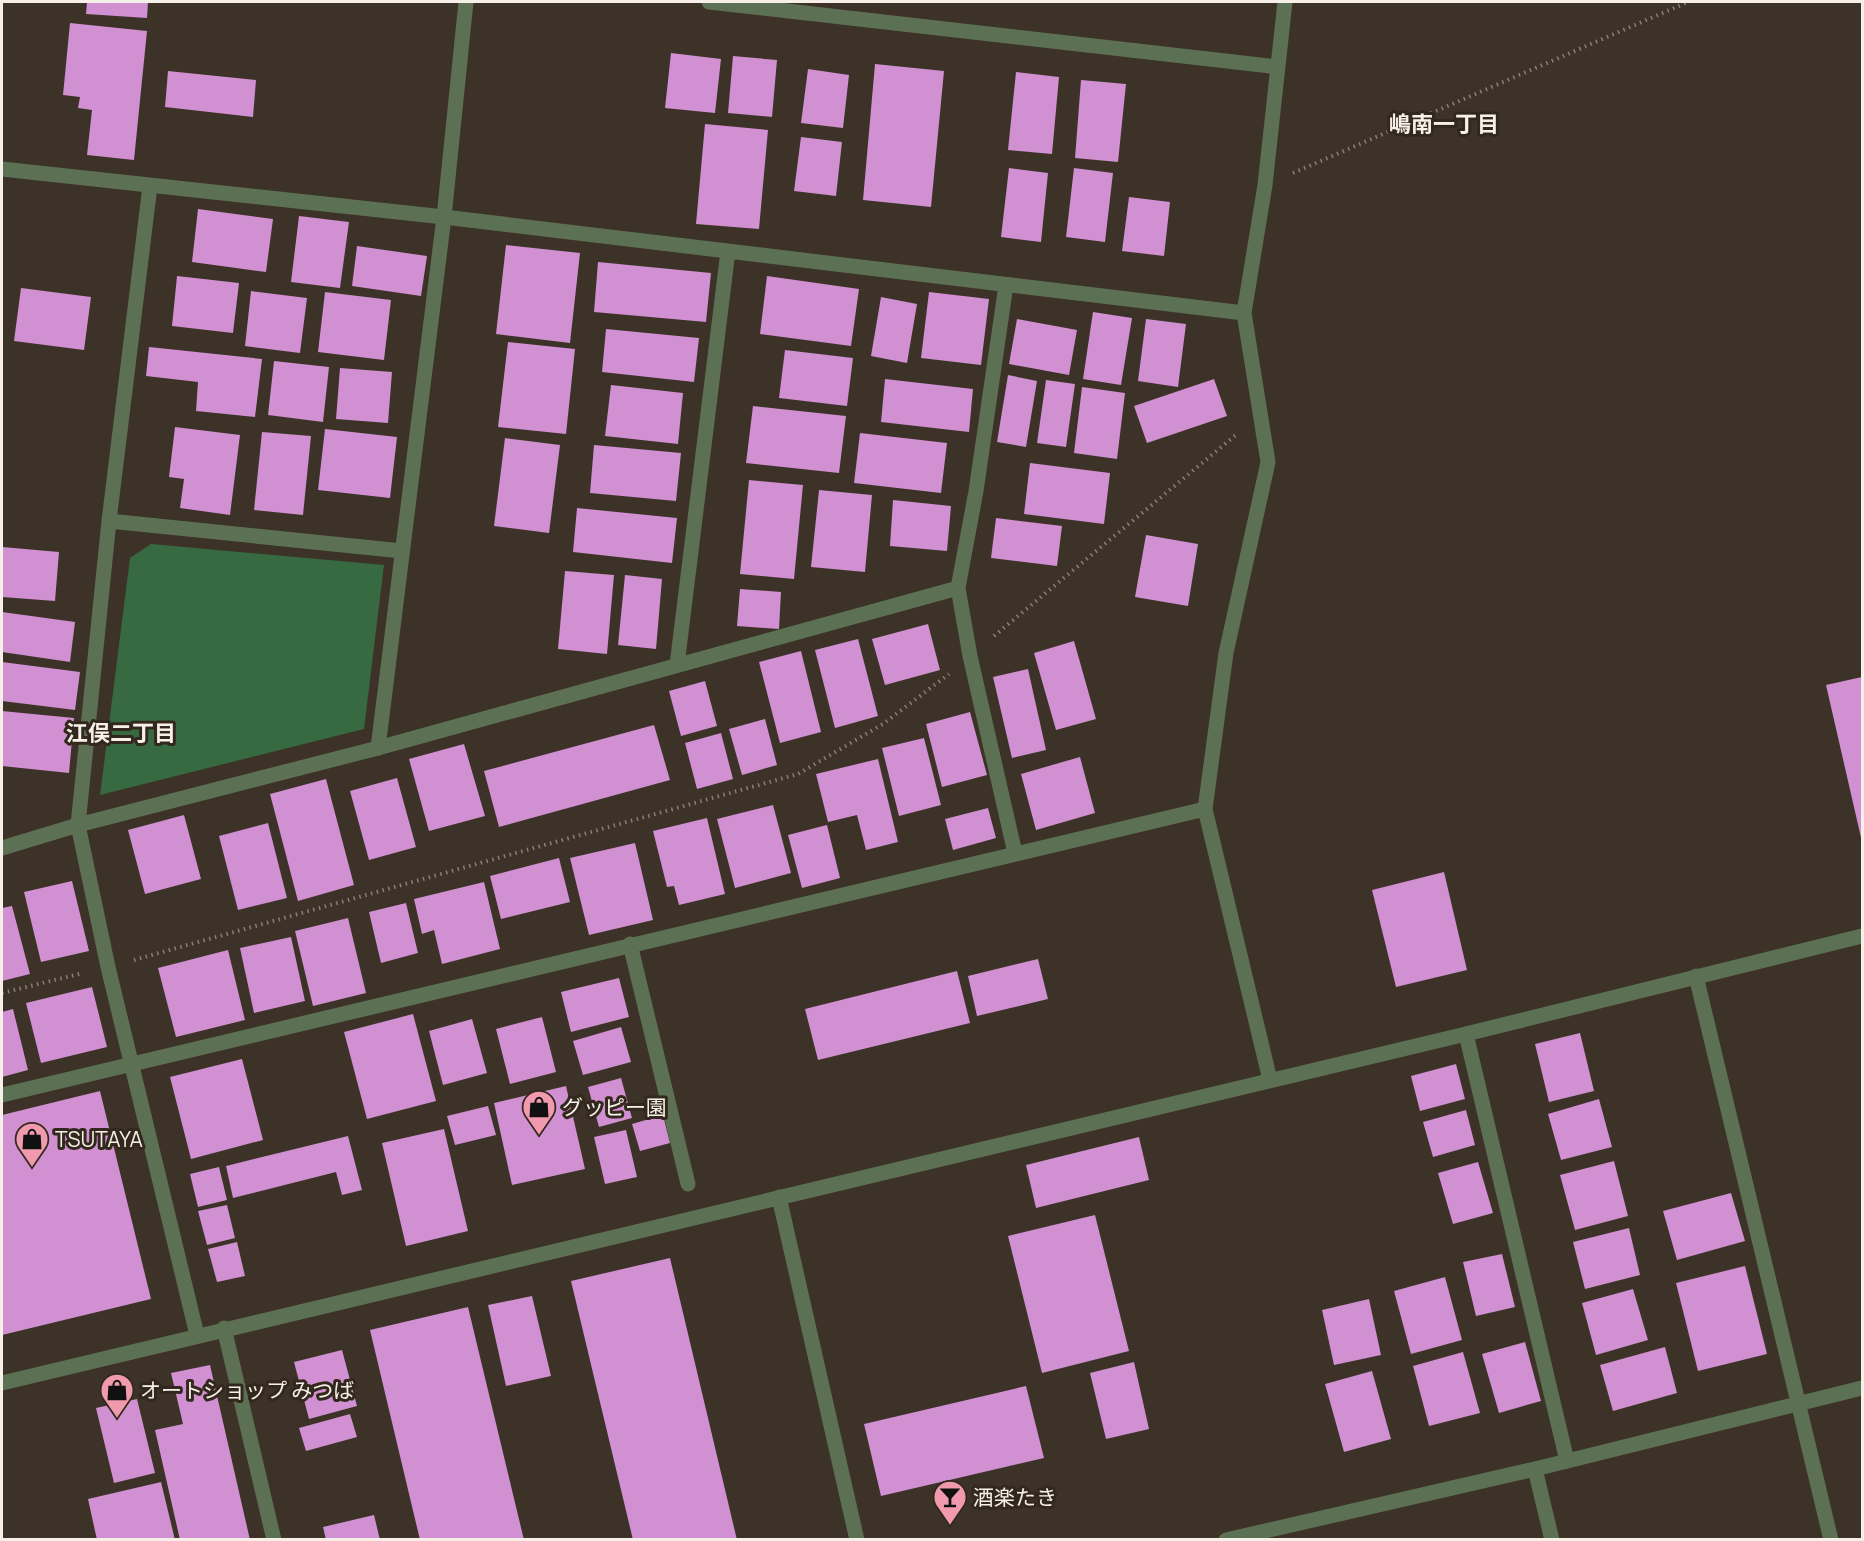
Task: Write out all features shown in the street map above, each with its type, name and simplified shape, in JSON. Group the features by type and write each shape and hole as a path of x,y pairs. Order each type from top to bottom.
{"street":[{"path":"378,748 444,217 466,2"},
{"path":"716,2 1278,67"},
{"path":"1270,1080 1205,808 1226,653 1268,462 1244,313 1265,185 1286,2"},
{"path":"2,169 444,217 1244,313"},
{"path":"150,186 109,521 78,825 108,967 197,1335"},
{"path":"677,665 728,251"},
{"path":"1006,285 976,491 958,588 970,656 1015,853"},
{"path":"109,521 402,551"},
{"path":"2,848 78,825 378,748 958,588"},
{"path":"2,1095 131,1062 1205,808"},
{"path":"2,1383 224,1328 1466,1034 1863,936"},
{"path":"630,944 688,1184"},
{"path":"1696,976 1831,1539"},
{"path":"1466,1034 1567,1461"},
{"path":"778,1197 857,1539"},
{"path":"224,1328 274,1539"},
{"path":"1226,1539 1535,1469 1863,1388"},
{"path":"1535,1469 1552,1539"}],"path":[{"path":"1265,185 1688,2"},
{"path":"2,993 108,967 798,774 883,724 928,691 1261,414"}],"green space":[{"path":"151,544 384,565 364,729 100,795 130,558"}],"building":[{"path":"87,2 148,2 147,18 86,14"},
{"path":"70,23 147,31 134,160 87,155 92,110 78,108 80,97 63,95"},
{"path":"671,53 721,59 715,113 665,108"},
{"path":"733,56 777,60 772,117 728,113"},
{"path":"875,64 944,71 931,207 863,200"},
{"path":"808,69 849,75 843,128 801,123"},
{"path":"168,71 256,80 253,117 165,107"},
{"path":"1016,72 1059,77 1052,154 1008,150"},
{"path":"1081,80 1126,84 1118,162 1075,158"},
{"path":"705,124 768,130 759,229 696,224"},
{"path":"801,137 842,142 836,196 794,191"},
{"path":"1009,168 1048,173 1041,242 1001,237"},
{"path":"1074,168 1113,173 1105,242 1066,237"},
{"path":"1129,197 1170,202 1164,256 1122,251"},
{"path":"198,209 273,219 266,272 192,262"},
{"path":"299,216 349,222 340,288 291,282"},
{"path":"506,245 580,253 570,343 496,334"},
{"path":"357,246 427,256 421,296 352,286"},
{"path":"598,262 711,273 706,322 594,312"},
{"path":"177,276 239,283 233,333 172,326"},
{"path":"767,276 859,289 851,346 760,334"},
{"path":"21,288 91,297 84,350 14,341"},
{"path":"251,291 307,298 300,353 245,346"},
{"path":"325,292 391,300 384,360 318,352"},
{"path":"929,292 989,299 981,365 921,358"},
{"path":"881,297 917,304 907,363 871,356"},
{"path":"1093,312 1132,318 1121,385 1083,379"},
{"path":"1017,319 1077,330 1069,375 1009,364"},
{"path":"1146,319 1186,324 1178,387 1138,381"},
{"path":"606,329 699,338 694,382 602,372"},
{"path":"508,342 575,349 566,434 498,427"},
{"path":"149,347 262,359 255,417 196,411 198,382 146,376"},
{"path":"785,350 853,358 847,406 779,398"},
{"path":"274,361 329,367 323,422 268,415"},
{"path":"340,368 392,372 388,423 336,419"},
{"path":"1008,375 1037,381 1026,447 997,442"},
{"path":"885,379 973,389 969,432 881,422"},
{"path":"1214,379 1227,416 1147,443 1134,406"},
{"path":"1046,380 1075,384 1066,447 1037,443"},
{"path":"611,385 683,393 678,444 605,436"},
{"path":"1082,387 1125,393 1117,459 1074,453"},
{"path":"753,406 846,416 839,473 746,463"},
{"path":"175,427 240,435 230,515 180,508 184,479 169,477"},
{"path":"325,429 397,437 390,498 318,490"},
{"path":"262,432 311,436 303,515 254,510"},
{"path":"860,433 947,443 941,493 854,483"},
{"path":"505,438 560,445 549,533 494,526"},
{"path":"594,445 681,453 676,501 590,493"},
{"path":"1030,463 1110,473 1104,524 1024,514"},
{"path":"749,480 803,485 794,579 740,574"},
{"path":"819,490 872,495 865,572 811,567"},
{"path":"893,500 951,506 947,551 890,546"},
{"path":"577,508 677,518 672,563 573,552"},
{"path":"996,518 1062,526 1057,566 991,558"},
{"path":"1146,535 1198,544 1188,606 1135,597"},
{"path":"2,547 59,552 55,601 2,597"},
{"path":"565,571 614,575 607,654 558,649"},
{"path":"625,575 662,579 656,649 618,645"},
{"path":"740,589 781,592 779,629 737,626"},
{"path":"2,612 75,622 70,662 2,652"},
{"path":"928,624 940,670 885,685 872,639"},
{"path":"858,639 878,716 835,728 815,650"},
{"path":"1074,641 1096,719 1056,730 1034,653"},
{"path":"801,651 821,732 780,743 759,662"},
{"path":"2,662 80,672 75,710 2,701"},
{"path":"1028,669 1046,750 1012,758 993,677"},
{"path":"1862,677 1862,842 1826,685"},
{"path":"705,681 717,726 681,736 669,691"},
{"path":"2,711 74,718 69,773 2,766"},
{"path":"970,712 987,775 942,787 926,724"},
{"path":"765,719 777,765 742,775 729,729"},
{"path":"654,725 670,780 499,827 484,771"},
{"path":"721,733 733,779 697,789 685,743"},
{"path":"924,738 941,805 899,816 882,748"},
{"path":"464,744 485,816 429,831 409,759"},
{"path":"1080,757 1095,813 1036,830 1021,774"},
{"path":"878,759 898,842 866,850 857,815 828,822 816,774"},
{"path":"397,778 416,847 369,860 350,791"},
{"path":"326,779 354,885 298,901 270,794"},
{"path":"773,805 791,873 735,888 717,819"},
{"path":"988,808 996,838 953,850 945,819"},
{"path":"184,815 201,879 145,894 128,830"},
{"path":"707,818 725,894 679,905 674,886 667,887 653,831"},
{"path":"268,823 287,898 238,910 219,836"},
{"path":"827,825 840,878 802,888 788,835"},
{"path":"635,843 653,920 589,935 570,858"},
{"path":"559,858 570,902 501,919 490,876"},
{"path":"1444,872 1467,970 1396,987 1372,890"},
{"path":"72,881 89,951 41,962 24,892"},
{"path":"484,882 500,949 442,964 434,930 422,934 414,899"},
{"path":"406,903 418,953 381,963 369,912"},
{"path":"12,906 30,974 2,981 2,908"},
{"path":"348,918 366,993 313,1006 295,931"},
{"path":"291,937 305,1001 254,1013 240,948"},
{"path":"228,950 245,1020 176,1037 158,968"},
{"path":"1038,959 1048,999 977,1016 968,976"},
{"path":"957,971 970,1023 818,1060 805,1009"},
{"path":"619,978 629,1017 571,1032 561,992"},
{"path":"92,987 107,1047 41,1063 26,1003"},
{"path":"13,1009 28,1070 2,1077 2,1012"},
{"path":"413,1014 436,1101 367,1119 344,1032"},
{"path":"542,1017 556,1072 510,1084 496,1029"},
{"path":"472,1019 487,1073 443,1085 429,1031"},
{"path":"621,1027 631,1062 583,1075 573,1041"},
{"path":"1580,1033 1594,1091 1549,1102 1535,1044"},
{"path":"242,1059 263,1140 191,1159 170,1077"},
{"path":"1456,1064 1465,1099 1420,1111 1411,1076"},
{"path":"621,1078 632,1118 599,1127 588,1087"},
{"name":"グッピー園","path":"566,1086 585,1169 512,1185 494,1103"},
{"path":"100,1091 151,1299 2,1335 2,1115"},
{"path":"1599,1099 1612,1147 1561,1160 1548,1114"},
{"path":"488,1106 496,1135 455,1145 447,1116"},
{"path":"1466,1110 1475,1145 1433,1157 1423,1122"},
{"path":"663,1115 670,1143 640,1151 632,1124"},
{"path":"444,1129 468,1231 406,1246 382,1143"},
{"path":"626,1130 637,1177 605,1184 594,1137"},
{"path":"348,1136 362,1190 342,1195 336,1172 233,1198 226,1166"},
{"path":"1139,1137 1149,1180 1036,1208 1026,1165"},
{"path":"1614,1161 1628,1216 1575,1230 1560,1175"},
{"path":"1478,1162 1493,1213 1453,1224 1438,1173"},
{"path":"219,1167 227,1200 198,1207 190,1174"},
{"path":"1731,1193 1745,1241 1677,1260 1663,1211"},
{"path":"227,1205 235,1238 207,1245 198,1211"},
{"path":"1095,1215 1129,1351 1042,1373 1008,1236"},
{"path":"1629,1228 1640,1275 1585,1289 1573,1242"},
{"path":"237,1242 245,1276 217,1282 208,1249"},
{"path":"1502,1254 1515,1307 1476,1316 1463,1262"},
{"path":"670,1258 737,1540 633,1540 571,1281"},
{"path":"1745,1266 1767,1354 1698,1371 1676,1283"},
{"path":"1445,1277 1462,1340 1411,1354 1394,1291"},
{"path":"1633,1289 1648,1340 1596,1355 1582,1303"},
{"path":"532,1296 551,1376 506,1386 488,1305"},
{"path":"1369,1299 1381,1355 1334,1365 1322,1310"},
{"path":"468,1307 524,1540 420,1540 370,1330"},
{"path":"1525,1342 1541,1401 1499,1413 1482,1354"},
{"path":"1665,1347 1677,1393 1613,1411 1600,1365"},
{"path":"342,1350 357,1406 309,1419 294,1362"},
{"path":"1463,1352 1480,1413 1429,1426 1413,1366"},
{"path":"1134,1362 1149,1429 1106,1439 1090,1373"},
{"path":"210,1365 250,1540 180,1540 155,1430 183,1424 171,1373"},
{"path":"1372,1371 1391,1439 1344,1452 1325,1384"},
{"path":"1026,1386 1044,1458 881,1496 864,1424"},
{"path":"137,1399 155,1473 114,1483 96,1408"},
{"path":"350,1414 357,1437 306,1451 299,1428"},
{"path":"161,1482 175,1540 97,1540 88,1499"},
{"path":"374,1515 380,1540 326,1540 323,1527"}],"place":[{"name":"グッピー園","path":"539,1136"},
{"name":"TSUTAYA","path":"32,1168"},
{"name":"オートショップ みつば","path":"117,1419"},
{"name":"酒楽たき","path":"950,1526"}],"district":[{"name":"嶋南一丁目","path":"1444,124"},
{"name":"江俣二丁目","path":"121,733"}]}
